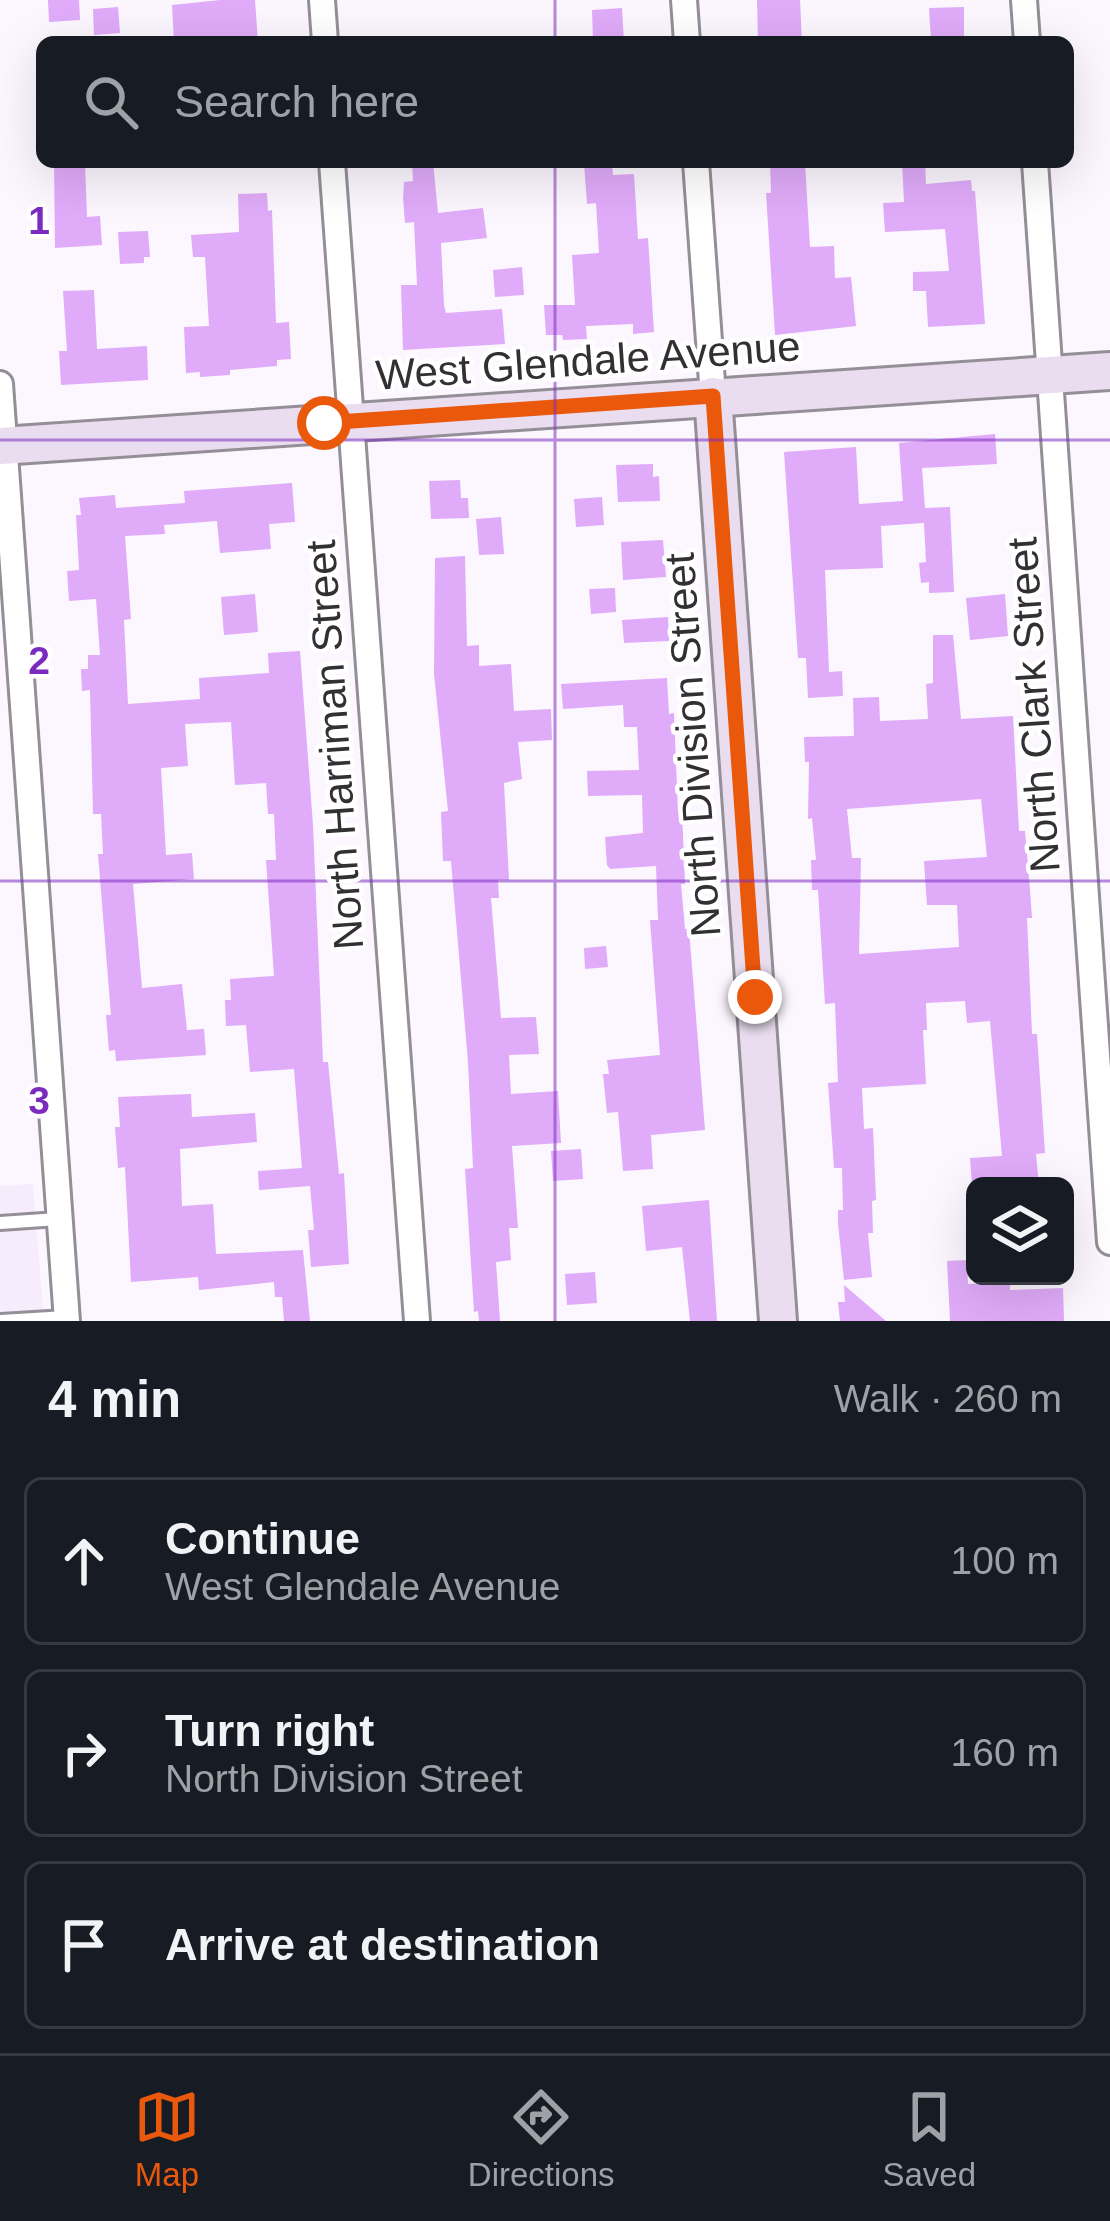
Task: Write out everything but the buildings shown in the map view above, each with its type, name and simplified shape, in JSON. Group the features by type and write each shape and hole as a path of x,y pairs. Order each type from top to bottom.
{"street":[{"path":"322,0 325,36"},
{"path":"684,0 687,36"},
{"path":"1024,0 1027,36"},
{"name":"North Harriman Street","path":"332,168 417,1321"},
{"name":"North Division Street","path":"696,168 778,1321"},
{"name":"North Clark Street","path":"1035,168 1110,1242"},
{"name":"West Glendale Avenue","path":"2,446 1110,371"},
{"path":"0,384 66,1319"}],"lane":[{"path":"0,1223 58,1219"},
{"path":"1,1321 66,1319"}],"shaded area":[{"path":"33,1184 44,1321 0,1321 0,1186"}],"route":[{"path":"324,423 713,396 755,997"}]}
